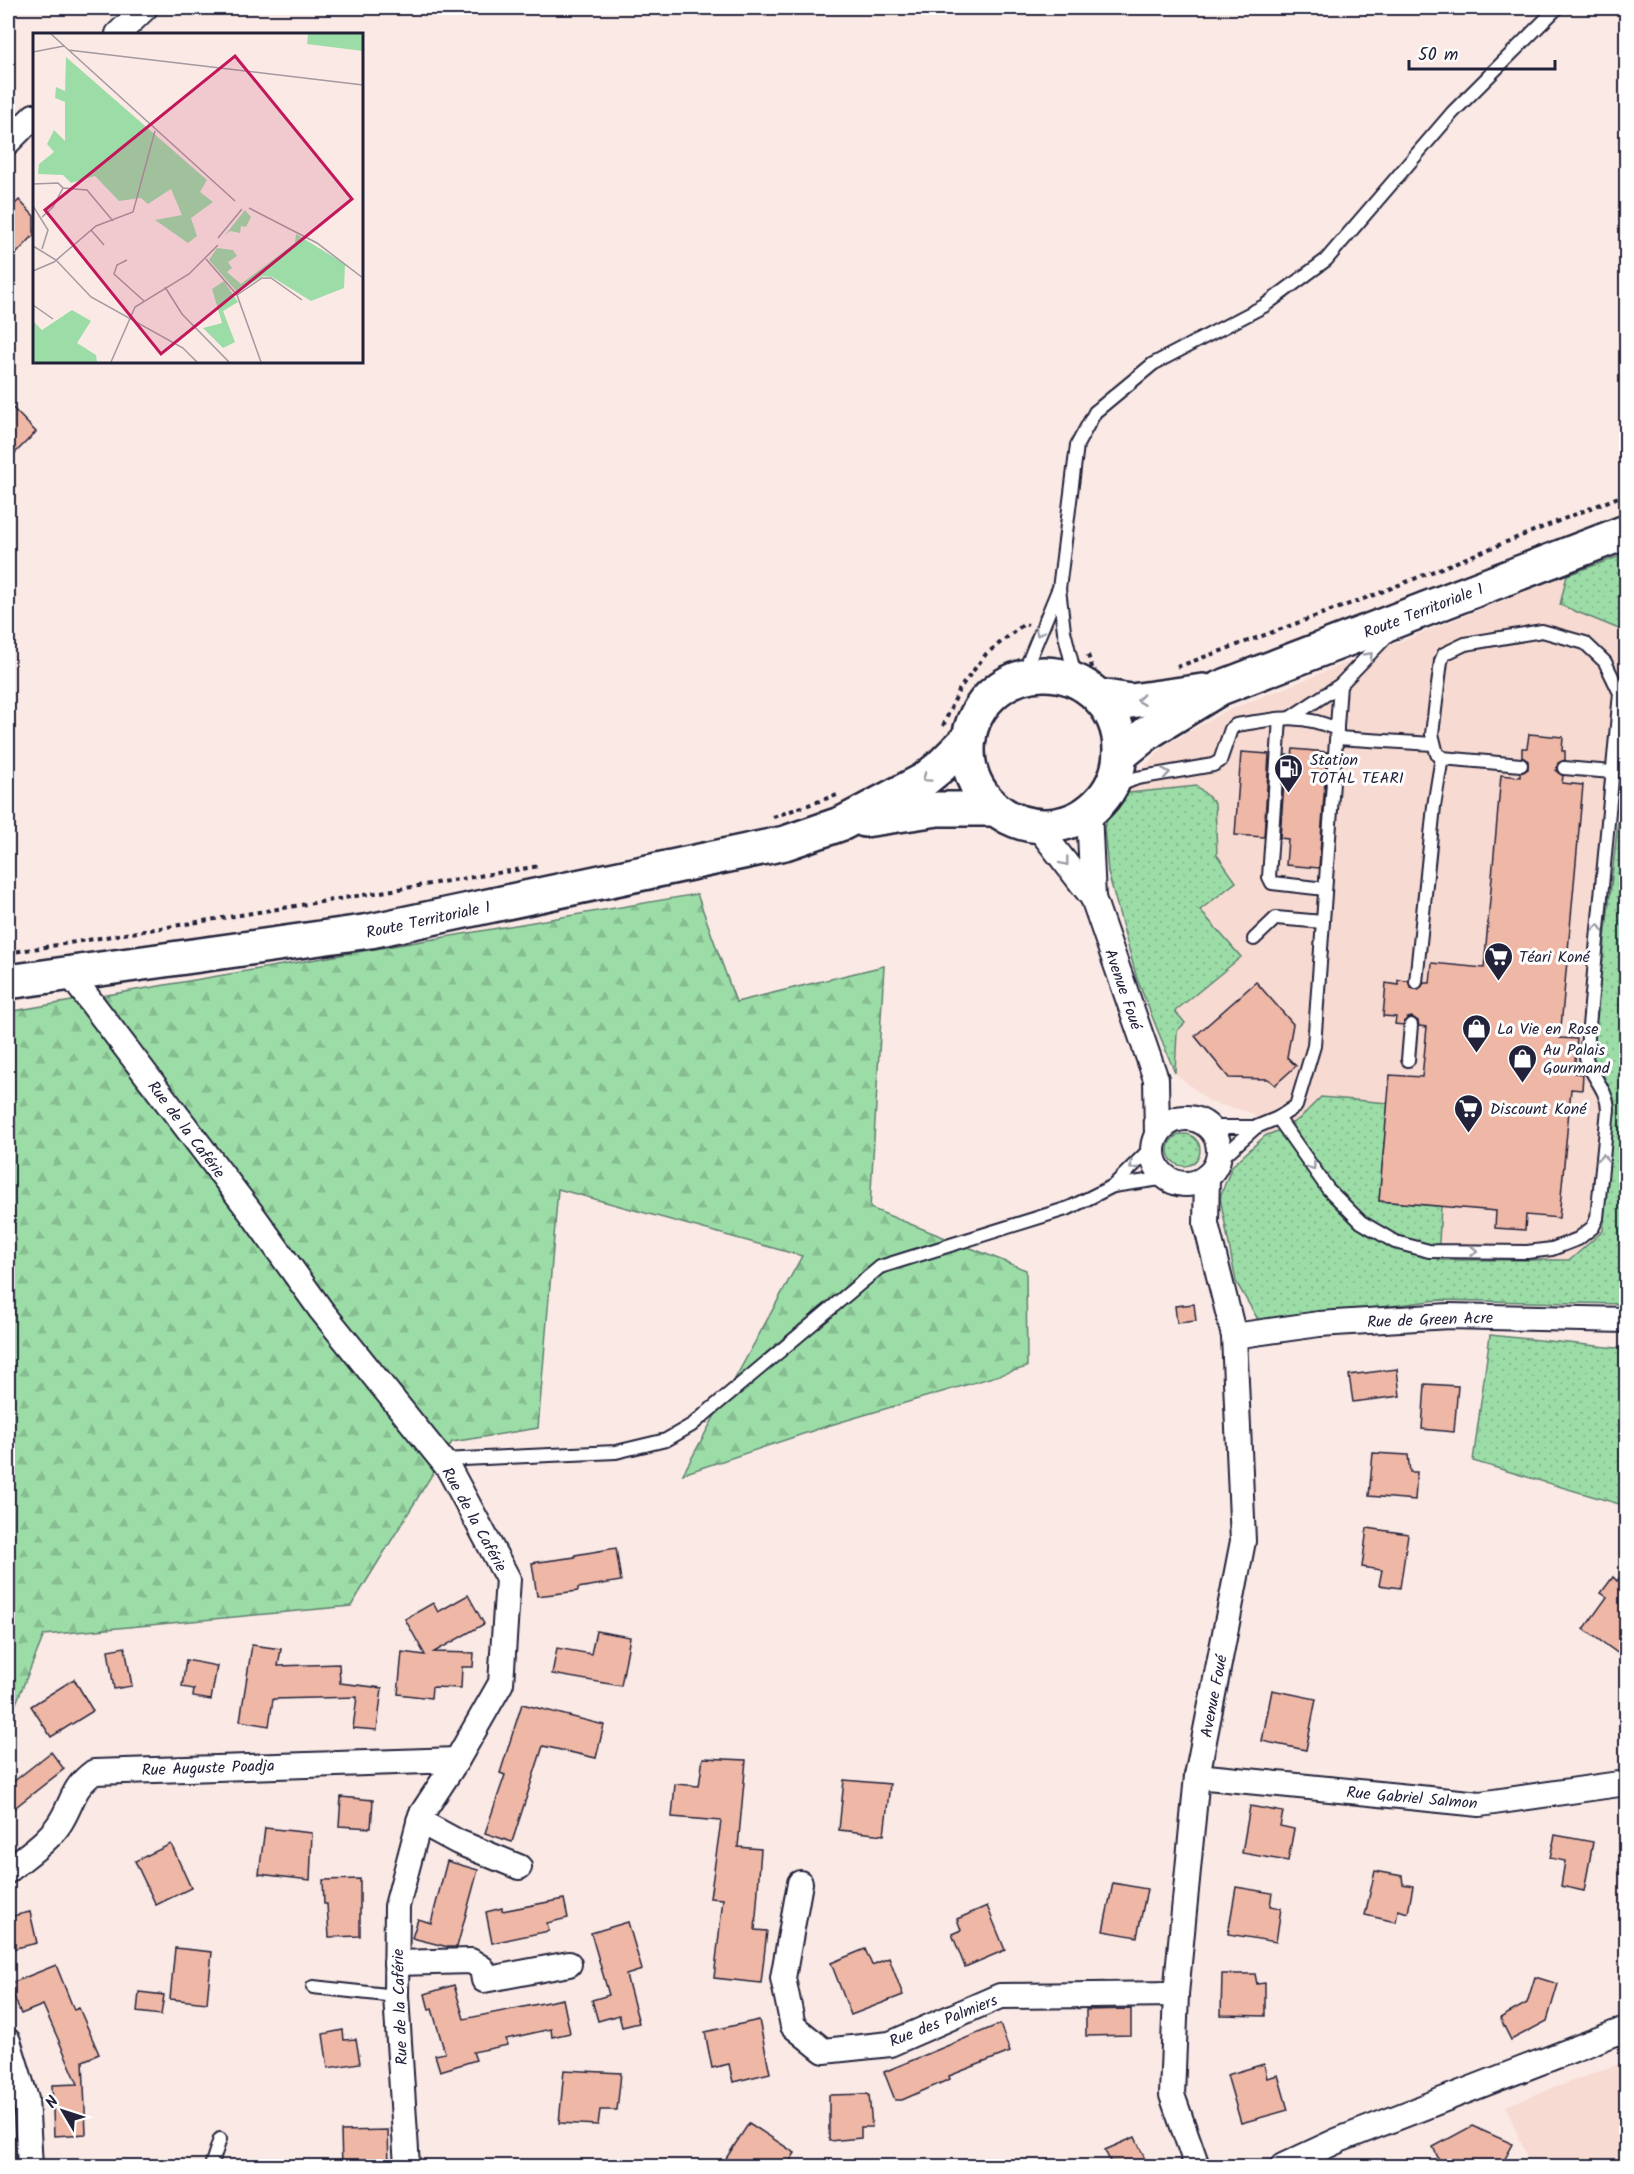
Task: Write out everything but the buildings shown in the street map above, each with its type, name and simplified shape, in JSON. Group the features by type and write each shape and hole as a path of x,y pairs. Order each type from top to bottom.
{"main road":[{"name":"Route Territoriale 1","path":"1120,755 1150,731 1220,688 1626,532"},
{"path":"1040,674 1059,675 1092,684 1111,714 1119,734 1120,755 1117,773 1099,800 1064,823 1037,826 1015,821 995,809 982,795 972,777 968,758 956,732 975,718 987,700 1002,686 1022,677 1040,674"},
{"name":"Route Territoriale 1","path":"1092,684 1131,701 1220,688"},
{"name":"Route Territoriale 1","path":"8,982 370,931 785,843 843,808 924,780 940,767 956,732"},
{"name":"Route Territoriale 1","path":"843,808 995,809"}],"street":[{"path":"119,33 145,8"},
{"path":"8,142 33,117"},
{"name":"Avenue Foué","path":"1093,897 1099,800"},
{"name":"Avenue Foué","path":"1037,826 1093,897 1156,1079 1155,1140"},
{"name":"Rue de la Caférie","path":"69,973 255,1218 321,1310 449,1469 508,1578 501,1683 457,1760 421,1815 397,1906 396,1995 407,2166"},
{"name":"Avenue Foué","path":"1156,1079 1199,1123"},
{"path":"1170,1122 1199,1123 1218,1143 1212,1169 1198,1182 1173,1181 1156,1164 1155,1140 1170,1122"},
{"name":"Avenue Foué","path":"1197,2166 1172,2095 1176,1994 1197,1776 1243,1541 1234,1336 1206,1224 1212,1169"},
{"name":"Avenue Foué","path":"1173,1181 1206,1224"},
{"name":"Rue de Green Acre","path":"1234,1336 1319,1324 1449,1316 1626,1320"},
{"name":"Rue Auguste Poadja","path":"8,1871 45,1840 60,1823 80,1782 94,1772 457,1760"},
{"name":"Rue Gabriel Salmon","path":"1197,1776 1480,1804 1626,1783"},
{"path":"419,1821 458,1842 519,1867"},
{"name":"Rue des Palmiers","path":"800,1883 783,1978 793,2026 824,2051 890,2044 1000,1996 1176,1994"},
{"path":"396,1963 471,1961 482,1968 484,1980 569,1964"},
{"path":"1283,2166 1339,2140 1626,2029"},
{"path":"8,2041 26,2099 30,2166"}],"lane":[{"path":"1092,684 1064,631 1059,588 1077,445 1095,412 1153,364 1264,306 1326,260 1453,112 1557,8"},
{"path":"1022,677 1059,588"},
{"path":"1285,718 1340,685 1405,617"},
{"path":"1278,1118 1328,1189 1361,1222 1395,1242 1429,1251 1527,1252 1552,1249 1578,1239 1593,1227 1597,1218 1608,1108 1607,1098 1588,1066 1586,1058 1620,693 1605,662 1585,643 1542,632 1465,644 1444,654 1441,661 1432,734 1437,754 1442,758 1521,765"},
{"path":"1212,1169 1256,1127 1278,1118 1296,1106 1314,1046 1340,685"},
{"path":"1285,718 1269,877 1272,883 1281,885 1325,889"},
{"path":"1099,800 1137,778 1213,765 1220,761 1232,729 1236,725 1285,718 1310,719 1337,734 1433,744"},
{"path":"1416,982 1434,806 1442,758"},
{"path":"1564,768 1612,772"},
{"path":"1254,939 1276,918 1323,922"},
{"path":"1408,1060 1411,1025"},
{"path":"1199,1123 1256,1127"},
{"path":"442,1460 616,1452 666,1440 692,1425 880,1267 1069,1208 1113,1186 1155,1140"},
{"path":"1113,1186 1173,1181"},
{"path":"313,1987 396,1995"},
{"path":"211,2166 220,2139"}],"path":[{"path":"1167,671 1374,595 1626,494"},
{"path":"956,732 960,688 986,654 1024,624 1041,627"},
{"path":"1064,631 1079,632 1094,670 1092,684"},
{"path":"767,819 843,808"},
{"path":"8,953 549,864"}],"shaded area":[{"path":"1567,575 1560,605 1626,632 1626,1304 1438,1300 1260,1323 1236,1282 1220,1197 1232,1166 1265,1136 1252,1113 1210,1102 1175,1073 1137,979 1108,872 1104,828 1119,794 1164,746 1224,712"},
{"path":"1626,2061 1626,2166 1531,2166 1506,2106"}],"green space":[{"path":"1626,554 1626,749 1624,631 1560,605 1567,575"},
{"path":"1626,749 1626,1304 1438,1300 1260,1323 1236,1282 1220,1197 1232,1166 1265,1136 1299,1119 1321,1097 1388,1103 1379,1201 1441,1206 1438,1260 1570,1260 1603,1231 1614,1098 1592,1058"},
{"path":"1197,786 1215,803 1217,855 1236,882 1200,910 1241,957 1175,1011 1185,1023 1177,1031 1175,1073 1137,979 1108,872 1104,828 1119,794"},
{"path":"697,894 736,1002 884,966 870,1208 1026,1270 1027,1367 827,1426 683,1474 802,1256 558,1189 538,1428 452,1442 351,1606 44,1635 8,1723 8,1012"},
{"path":"1184,1134 1195,1139 1200,1150 1195,1161 1184,1166 1173,1161 1168,1150 1173,1139"},
{"path":"1490,1335 1626,1349 1626,1506 1473,1461"}],"place":[{"name":"Station TOTAL TEARI","path":"1289,794"},
{"name":"Téari Koné","path":"1498,982"},
{"name":"La Vie en Rose","path":"1476,1054"},
{"name":"Au Palais Gourmand","path":"1522,1084"},
{"name":"Discount Koné","path":"1469,1134"}]}
